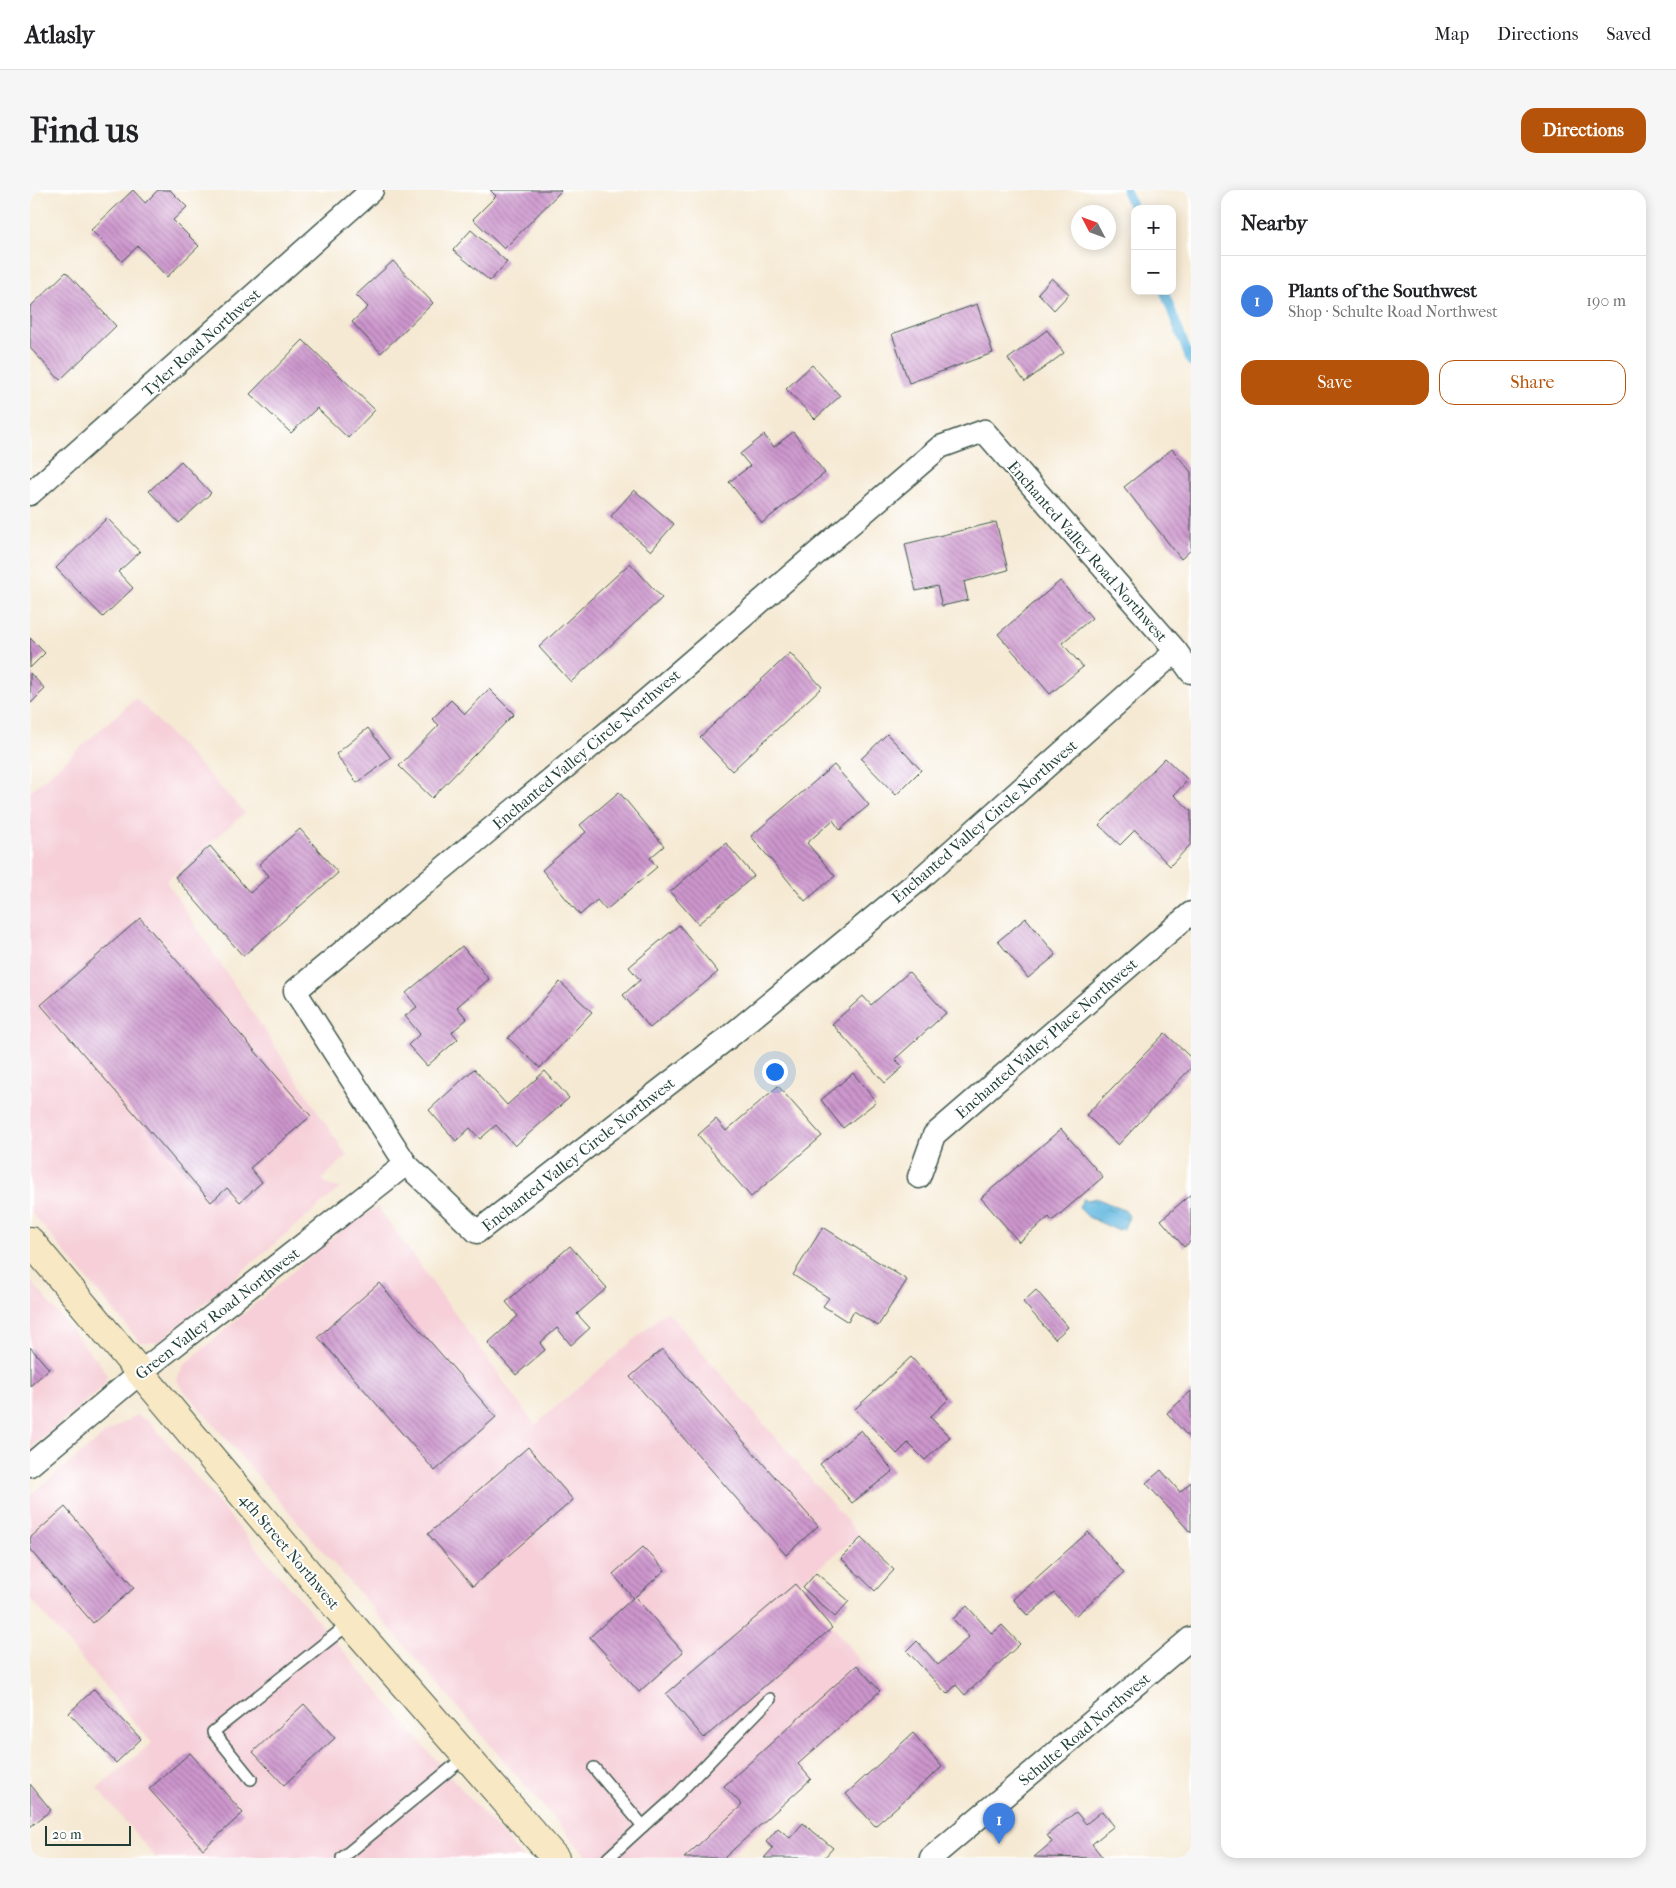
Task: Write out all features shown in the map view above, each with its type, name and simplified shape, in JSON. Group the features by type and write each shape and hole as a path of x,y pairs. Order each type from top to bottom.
{"main road":[{"name":"4th Street Northwest","path":"30,1241 350,1623 555,1858"}],"street":[{"name":"Tyler Road Northwest","path":"30,494 372,190"},
{"name":"Enchanted Valley Road Northwest","path":"984,432 1176,651 1191,672"},
{"name":"Enchanted Valley Circle Northwest","path":"984,432 940,447 643,703 295,991 406,1164 477,1232 729,1037 904,892 1176,651"},
{"name":"Enchanted Valley Place Northwest","path":"920,1177 934,1135 1191,913"},
{"name":"Green Valley Road Northwest","path":"30,1465 141,1372 406,1164"},
{"name":"Schulte Road Northwest","path":"931,1858 1191,1638"}],"lane":[{"path":"251,1779 213,1732 350,1623"},
{"path":"608,1858 672,1800 770,1699"},
{"path":"342,1858 466,1756"},
{"path":"594,1768 643,1826"}],"shaded area":[{"path":"136,698 245,813 166,881 347,1156 322,1179 330,1186 340,1188 159,1342 140,1342 30,1211 30,792"},
{"path":"378,1207 535,1425 667,1311 859,1535 799,1584 884,1691 803,1763 816,1779 732,1855 734,1858 588,1858 177,1380 183,1366 348,1224"},
{"path":"30,1280 107,1375 104,1386 30,1449"},
{"path":"136,1415 149,1421 435,1759 523,1858 156,1858 97,1788 152,1743 30,1598 30,1495 106,1433"}],"water":[{"path":"1096,1198 1126,1211 1129,1217 1124,1228 1117,1230 1088,1217 1079,1208 1083,1199"}],"building":[{"path":"133,190 145,203 158,190 170,190 187,207 173,220 199,246 167,277 138,246 122,261 91,230"},
{"path":"490,190 561,191 504,249 473,219 496,196"},
{"path":"471,230 507,262 490,281 453,250"},
{"path":"393,261 433,303 381,353 352,322 368,307 356,295"},
{"path":"66,272 116,326 60,380 30,348 30,307"},
{"path":"1052,278 1069,294 1054,310 1038,293"},
{"path":"977,304 993,353 909,383 892,334"},
{"path":"1047,330 1064,353 1025,382 1008,359"},
{"path":"303,340 375,410 348,438 317,408 291,433 250,394"},
{"path":"812,365 840,396 815,419 786,389"},
{"path":"793,432 825,473 762,523 729,482 750,466 740,454 764,435 774,447"},
{"path":"1172,449 1191,472 1191,550 1181,559 1124,487"},
{"path":"181,461 211,493 179,523 149,491"},
{"path":"634,490 674,524 651,551 611,516"},
{"path":"107,518 140,552 118,572 133,588 103,617 56,568"},
{"path":"996,522 1008,570 964,582 968,600 942,606 937,586 916,591 905,544"},
{"path":"630,563 662,598 571,682 539,647"},
{"path":"1060,581 1092,618 1062,643 1083,667 1050,694 998,634"},
{"path":"30,638 45,653 30,668"},
{"path":"790,653 822,687 732,771 700,737"},
{"path":"30,673 45,689 30,704"},
{"path":"489,689 514,714 432,798 399,766 439,725 432,719 451,700 465,714"},
{"path":"368,728 391,758 357,783 336,754"},
{"path":"887,734 921,770 896,795 861,759"},
{"path":"1165,758 1188,780 1174,795 1191,811 1191,844 1170,866 1135,830 1120,845 1099,825"},
{"path":"834,765 869,805 840,830 833,820 807,843 835,876 805,901 751,836"},
{"path":"619,792 664,846 650,858 657,867 606,910 597,900 580,915 542,870 586,832 580,825"},
{"path":"300,829 338,873 243,956 175,877 210,846 250,893 269,876 259,864"},
{"path":"726,843 754,876 698,924 670,892"},
{"path":"140,918 311,1116 250,1168 262,1182 240,1202 227,1188 211,1202 41,1005"},
{"path":"1026,918 1056,955 1028,978 998,941"},
{"path":"679,925 718,972 650,1028 623,995 640,980 629,967"},
{"path":"462,946 489,979 457,1007 467,1019 452,1032 458,1039 427,1066 408,1045 420,1034 405,1016 417,1007 406,993"},
{"path":"909,972 946,1013 895,1059 903,1067 885,1083 832,1024 863,996 871,1005"},
{"path":"560,982 592,1012 540,1068 508,1038"},
{"path":"1165,1033 1191,1058 1191,1068 1118,1145 1086,1115"},
{"path":"474,1069 507,1105 545,1071 569,1098 515,1146 496,1125 480,1139 470,1128 456,1141 429,1110"},
{"path":"853,1073 876,1102 843,1128 821,1100"},
{"path":"778,1086 822,1136 751,1197 698,1135 716,1119 726,1131"},
{"path":"1061,1129 1103,1177 1052,1221 1049,1217 1019,1242 981,1198"},
{"path":"1191,1194 1191,1241 1184,1247 1161,1220"},
{"path":"823,1227 907,1280 878,1326 854,1311 848,1322 823,1306 829,1298 793,1275"},
{"path":"570,1246 607,1288 577,1314 590,1328 571,1345 557,1328 540,1343 545,1350 516,1375 488,1343 518,1316 506,1302"},
{"path":"379,1283 496,1417 435,1471 318,1337"},
{"path":"1036,1290 1068,1327 1055,1339 1023,1302"},
{"path":"30,1347 49,1369 30,1386"},
{"path":"662,1349 818,1526 786,1555 630,1377"},
{"path":"911,1357 949,1399 930,1417 950,1437 925,1460 908,1443 897,1454 855,1409"},
{"path":"1191,1391 1191,1440 1167,1413"},
{"path":"861,1430 893,1471 852,1503 820,1464"},
{"path":"528,1447 573,1500 473,1586 428,1534"},
{"path":"1161,1470 1180,1492 1191,1482 1191,1533 1146,1483"},
{"path":"65,1507 134,1588 93,1623 30,1550 30,1538"},
{"path":"1088,1532 1124,1573 1075,1616 1054,1593 1028,1616 1013,1599"},
{"path":"861,1538 894,1570 875,1591 841,1558"},
{"path":"643,1547 665,1570 635,1597 683,1652 639,1692 590,1637 633,1598 613,1574"},
{"path":"816,1573 849,1601 835,1617 803,1588"},
{"path":"795,1584 832,1628 704,1738 666,1694"},
{"path":"967,1606 992,1634 1002,1625 1020,1644 965,1695 956,1685 947,1694 907,1651 917,1641 938,1665 969,1637 953,1619"},
{"path":"857,1665 880,1691 798,1764 811,1779 724,1858 684,1858 742,1805 724,1786"},
{"path":"94,1689 141,1739 116,1763 69,1713"},
{"path":"304,1704 335,1738 284,1785 253,1752"},
{"path":"913,1733 942,1767 875,1826 846,1794"},
{"path":"190,1753 243,1813 203,1849 149,1789"},
{"path":"30,1784 51,1810 30,1827"},
{"path":"1102,1811 1114,1826 1092,1844 1103,1858 1034,1857 1052,1842 1047,1835 1076,1812 1086,1824"},
{"path":"803,1823 833,1848 824,1858 764,1858 773,1848 766,1842 778,1828 790,1838"}],"waterway":[{"path":"1126,190 1132,205"},
{"path":"1166,295 1191,362"}],"place":[{"name":"Plants of the Southwest","path":"999,1844"}]}
